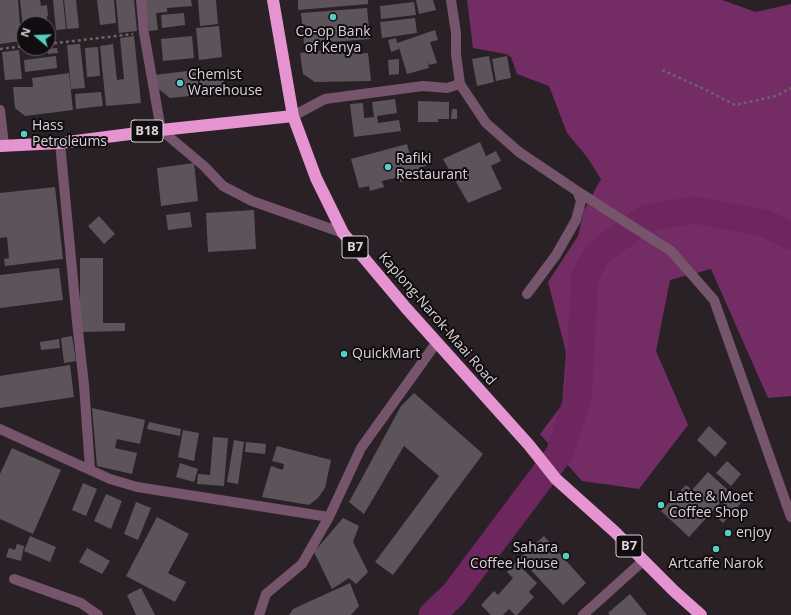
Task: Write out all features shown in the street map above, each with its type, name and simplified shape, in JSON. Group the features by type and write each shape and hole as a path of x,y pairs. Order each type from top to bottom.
{"highway":[{"name":"Kaplong-Narok-Maai Road","path":"273,0 293,116 316,178 343,233 406,308 529,446 556,479 644,560"},
{"name":"B18","path":"2,146 60,143 161,130 293,116"},
{"name":"B7","path":"644,560 674,591 701,615"}],"street":[{"path":"142,0 144,32 161,130 204,166 224,186 252,200 343,233"},
{"path":"451,0 456,33 456,54 460,84 486,123 519,152 577,192 671,251 714,300 791,517"},
{"path":"293,116 325,99 423,86 447,88 460,84"},
{"path":"0,110 2,146"},
{"path":"60,143 84,385 90,469"},
{"path":"527,294 556,255 576,220 581,201 577,192"},
{"path":"259,615 266,594 302,564 329,517 361,448 437,342"},
{"path":"0,429 110,479 137,487 329,517"},
{"path":"583,615 644,560"},
{"path":"14,579 81,603 98,615"}],"path":[{"path":"56,43 144,32"},
{"path":"0,49 16,47"},
{"path":"662,70 706,90 735,106 776,96 791,88"}],"shaded area":[{"path":"467,0 722,0 756,12 791,4 791,396 768,398 711,269 670,280 656,351 688,425 639,489 582,481 540,434 562,405 566,352 548,282 578,236 584,210 601,179 587,157 567,133 549,86 517,74 511,57 506,54 473,48"}],"building":[{"path":"0,0 18,0 19,16 16,16 16,42 0,44"},
{"path":"20,0 40,0 41,6 47,5 48,16 22,16"},
{"path":"53,0 63,0 66,29 56,30 56,16 55,16"},
{"path":"64,0 76,0 79,28 67,29"},
{"path":"97,0 114,0 116,23 100,25"},
{"path":"116,0 134,0 137,31 119,33"},
{"path":"145,0 191,0 192,6 167,8 167,12 156,13 158,30 149,31"},
{"path":"198,0 216,0 218,24 200,26"},
{"path":"298,0 368,0 368,4 298,10"},
{"path":"416,0 433,0 436,10 419,14"},
{"path":"414,2 416,15 381,19 380,6"},
{"path":"367,8 370,39 304,44 301,13"},
{"path":"184,13 185,25 162,28 161,15"},
{"path":"415,18 417,33 382,38 380,22"},
{"path":"219,26 222,57 199,60 196,28"},
{"path":"435,30 438,40 430,42 437,63 429,65 427,60 429,68 407,74 398,44 399,49 391,52 388,40 396,38 397,43"},
{"path":"134,36 141,103 106,106 100,46 113,44 117,80 124,79 120,38"},
{"path":"192,36 194,58 163,61 161,39"},
{"path":"80,44 85,88 71,89 67,45"},
{"path":"357,46 358,54 368,53 371,81 315,82 303,74 300,53"},
{"path":"98,47 100,76 87,77 85,48"},
{"path":"16,50 16,56 20,56 22,79 5,80 2,52"},
{"path":"56,56 57,68 25,72 24,60"},
{"path":"489,56 494,82 477,86 472,59"},
{"path":"507,56 511,78 496,81 492,59"},
{"path":"399,59 399,74 389,75 388,60"},
{"path":"196,70 200,95 170,98 155,86 154,75"},
{"path":"224,70 224,86 217,94 201,95 199,73"},
{"path":"69,73 73,110 25,116 15,108 13,87 33,87 32,78"},
{"path":"101,92 103,106 76,109 75,94"},
{"path":"395,99 397,113 377,116 378,123 399,120 401,131 354,137 350,104 363,103 364,118 374,117 372,102"},
{"path":"418,101 449,102 449,119 438,119 438,122 418,122"},
{"path":"452,109 457,109 457,119 451,119"},
{"path":"480,142 486,156 496,151 501,161 491,166 502,189 468,203 443,159"},
{"name":"Rafiki Restaurant","path":"407,144 410,155 415,154 416,158 423,156 426,166 419,168 420,171 412,173 414,179 400,182 399,177 382,181 384,187 370,191 369,186 359,188 351,159"},
{"path":"194,163 198,201 161,206 157,168"},
{"path":"55,187 63,259 5,266 4,259 9,258 7,237 0,238 0,193"},
{"path":"254,210 256,249 208,252 206,213"},
{"path":"190,212 192,227 168,230 166,215"},
{"path":"99,216 115,234 104,244 88,226"},
{"path":"80,258 103,258 103,323 125,323 125,331 80,332"},
{"path":"59,268 63,300 0,308 0,275"},
{"path":"72,336 76,361 64,363 61,338"},
{"path":"59,339 60,348 41,350 40,342"},
{"path":"70,365 74,397 0,408 0,376"},
{"path":"414,393 483,454 393,575 375,562 439,476 404,446 364,514 349,502 401,406"},
{"path":"92,408 145,420 140,444 117,439 115,448 137,453 132,474 97,466"},
{"path":"149,422 181,429 180,436 147,429"},
{"path":"709,426 727,443 715,457 697,440"},
{"path":"183,430 199,433 194,461 178,457"},
{"path":"213,437 228,438 224,486 197,484 198,474 210,475"},
{"path":"234,440 244,442 238,484 227,482"},
{"path":"246,442 266,444 265,454 245,452"},
{"path":"277,446 331,460 325,488 318,498 309,505 262,497 271,466 283,470 284,464 272,461"},
{"path":"12,448 61,470 33,534 0,519 0,474"},
{"path":"727,461 741,474 731,486 716,473"},
{"path":"180,463 198,469 194,482 176,477"},
{"path":"708,472 730,492 689,537 661,511 686,485 692,490"},
{"path":"83,483 97,489 86,516 72,510"},
{"path":"106,494 122,501 111,529 94,521"},
{"path":"732,494 741,503 723,523 714,514"},
{"path":"136,502 151,508 138,540 124,534"},
{"path":"157,517 189,534 168,573 186,582 175,602 126,576"},
{"path":"343,518 359,526 353,542 368,572 356,584 349,578 332,589 314,552"},
{"path":"30,536 56,547 50,562 24,551"},
{"path":"544,536 586,583 563,605 520,558"},
{"path":"17,544 24,546 21,561 6,557 9,548 15,550"},
{"path":"87,548 110,561 102,574 79,562"},
{"path":"516,562 537,583 529,592 534,597 517,615 509,609 503,615 491,615 481,605 494,591 498,595 513,578 507,572"},
{"path":"350,583 359,606 351,615 289,615 293,609"},
{"path":"141,588 155,615 136,615 127,595"},
{"path":"630,594 647,615 610,615 608,613"}],"waterway":[{"path":"432,615 454,594 559,454 578,397 585,276 598,253 646,218 694,210 764,223 791,236"}],"place":[{"name":"Co-op Bank of Kenya","path":"333,17"},
{"name":"Chemist Warehouse","path":"180,83"},
{"name":"Hass Petroleums","path":"24,134"},
{"name":"Rafiki Restaurant","path":"388,167"},
{"name":"QuickMart","path":"344,354"},
{"name":"Latte & Moet Coffee Shop","path":"661,505"},
{"name":"enjoy","path":"728,533"},
{"name":"Artcaffe Narok","path":"716,549"},
{"name":"Sahara Coffee House","path":"566,556"}]}
